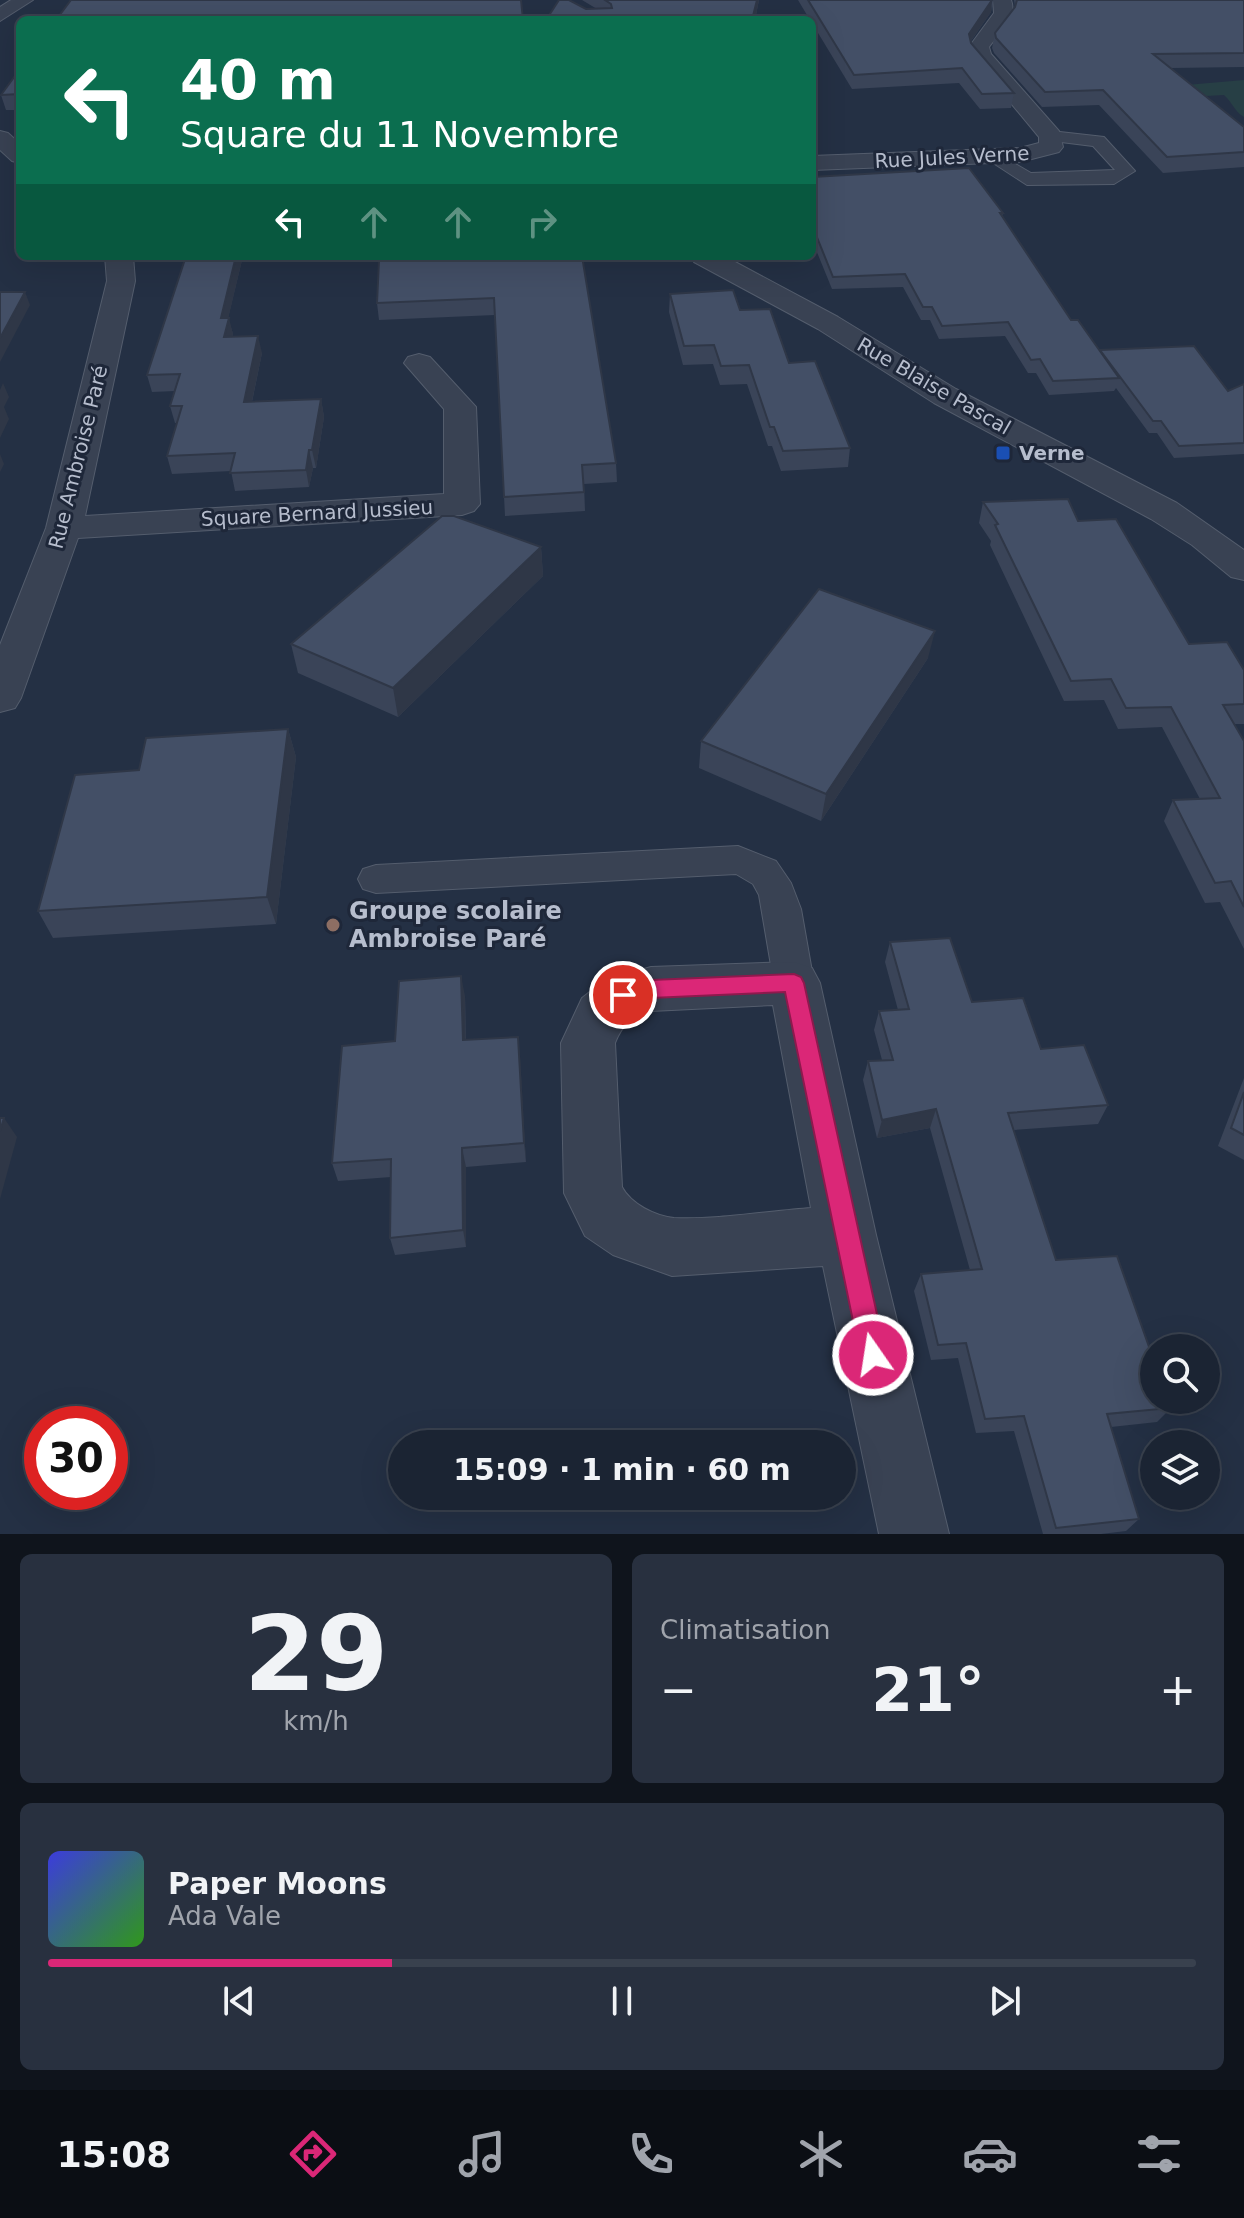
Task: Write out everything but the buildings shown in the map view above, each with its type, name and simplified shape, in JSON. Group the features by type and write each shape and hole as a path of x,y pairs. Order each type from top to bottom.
{"street":[{"path":"0,15 24,0"},
{"name":"Rue Jules Verne","path":"816,163 993,157 1046,150 1053,142 1051,136 981,55 979,47 1004,14 1006,6 1002,0"},
{"path":"0,138 16,152"},
{"name":"Rue Ambroise Paré","path":"0,698 64,528 121,281 119,260"},
{"name":"Rue Blaise Pascal","path":"711,260 828,323 945,396 1164,511 1205,537 1244,569"},
{"name":"Square Bernard Jussieu","path":"64,528 462,504 460,407 419,363"},
{"path":"846,1235 672,1247 634,1235 606,1216 593,1193 588,1043 600,1014 623,995 651,989 794,983 846,1235 914,1534"}],"lane":[{"path":"993,157 1027,179 1114,178 1126,171 1098,141 1051,136"},
{"path":"376,879 738,860 755,866 768,876 775,888 781,904 794,983"}],"green space":[{"path":"1244,80 1244,117 1224,95 1206,96 1186,85"}],"place":[{"name":"Verne","path":"1003,453"},
{"name":"Groupe scolaire Ambroise Paré","path":"333,925"}],"route":[{"path":"623,995 651,989 794,983 873,1355"}]}
